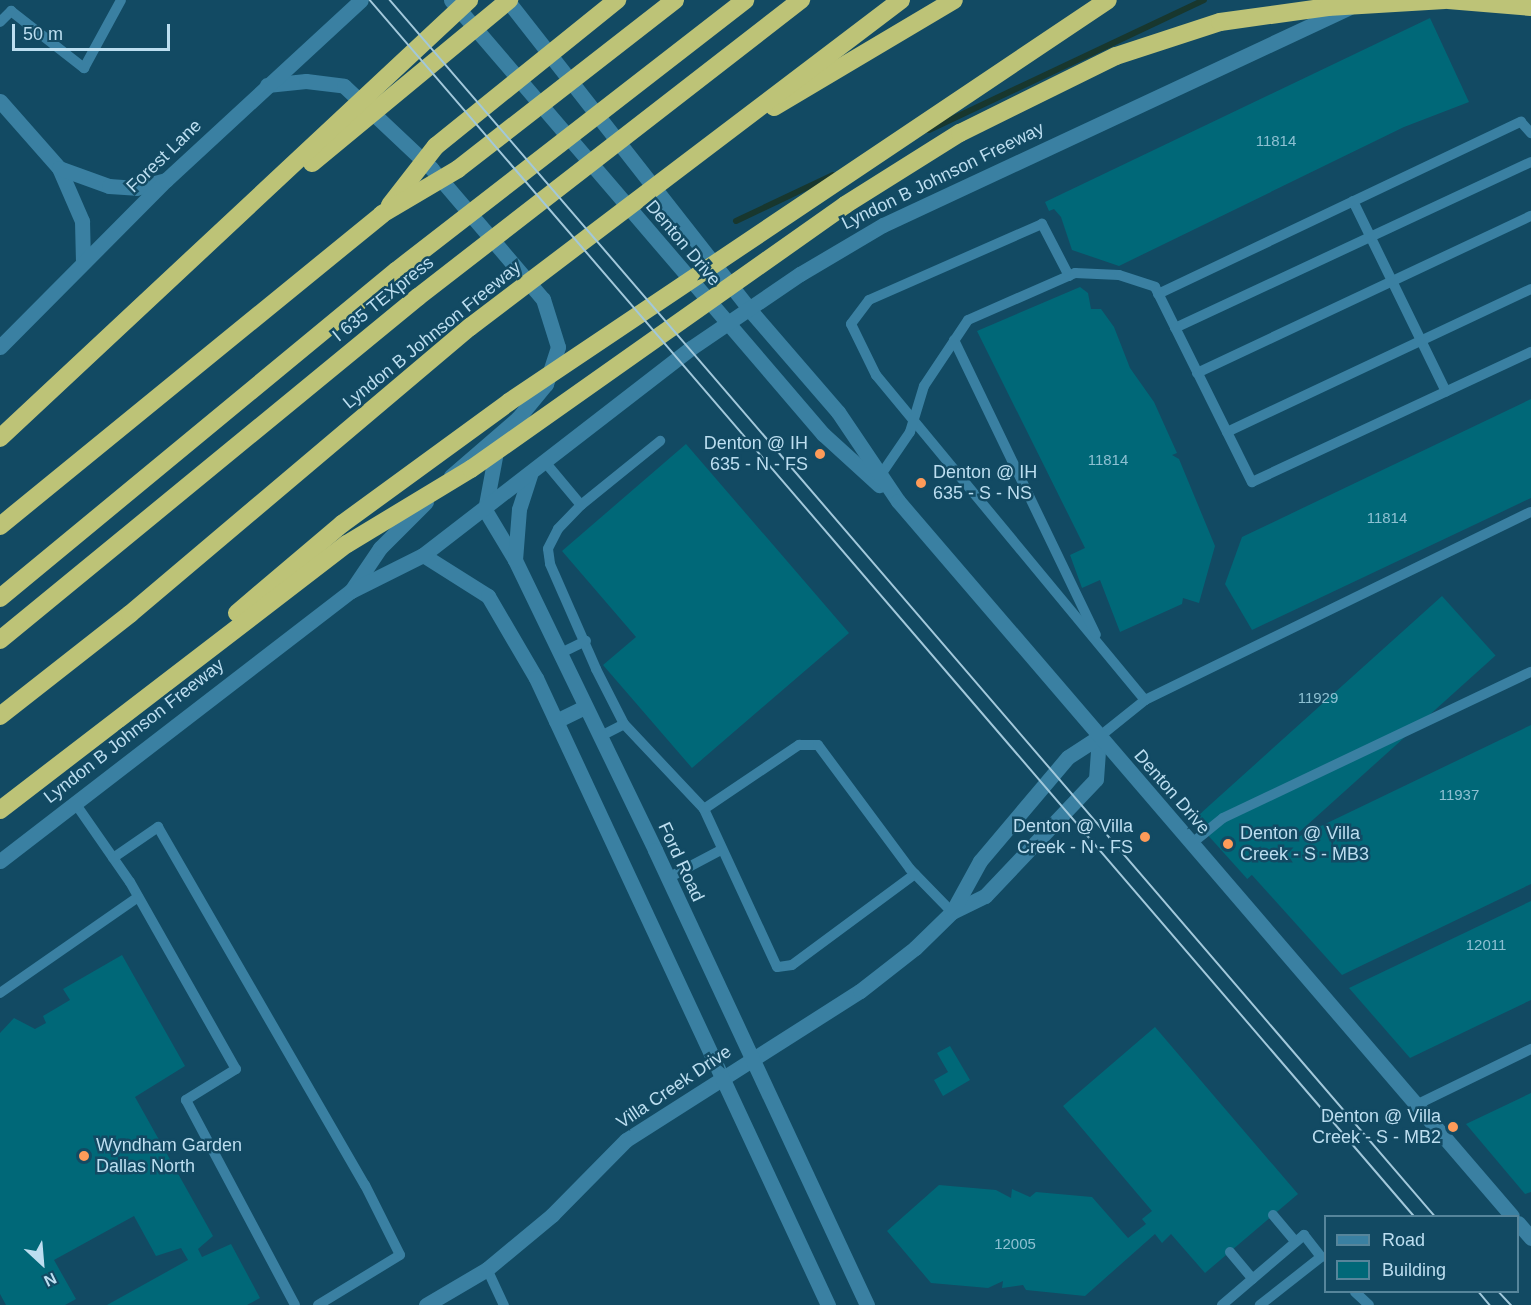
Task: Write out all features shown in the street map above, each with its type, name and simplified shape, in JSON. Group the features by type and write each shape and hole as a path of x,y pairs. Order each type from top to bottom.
{"highway":[{"path":"0,438 228,228 469,0"},
{"path":"228,228 414,83 508,0"},
{"path":"0,526 382,214 458,169 675,0"},
{"name":"I 635 TEXpress","path":"0,598 396,271 745,0"},
{"name":"I 635 TEXpress","path":"0,640 418,297 801,0"},
{"name":"Lyndon B Johnson Freeway","path":"0,716 130,614 470,327 702,148 901,0"},
{"path":"702,148 954,0"},
{"path":"0,810 77,748 342,524 472,428 934,112 1108,0"},
{"path":"77,748 347,544 471,469 844,205 960,133 1116,56 1209,25 1280,12 1446,0 1531,7"},
{"path":"382,214 436,146 612,4"},
{"path":"0,728 130,614"}],"street":[{"name":"Forest Lane","path":"0,347 166,180 361,0"},
{"name":"Denton Drive","path":"451,0 823,434 898,501"},
{"name":"Denton Drive","path":"508,0 749,309 838,412 898,501 1511,1215"},
{"name":"Lyndon B Johnson Freeway","path":"0,861 351,591 423,555 749,309 883,225 1366,0"},
{"path":"267,85 306,81 344,86 431,168 543,299 558,347 546,384 500,434 380,548 351,591"},
{"path":"0,100 59,168 82,221 83,261"},
{"path":"59,168 109,186 136,188 166,180"},
{"path":"485,510 486,483 500,434"},
{"path":"515,560 519,509 531,473"},
{"name":"Ford Road","path":"485,510 515,560 668,878 749,1060 867,1305"},
{"path":"423,555 488,596 556,721 720,1078 828,1305"},
{"path":"556,721 585,707"},
{"name":"Villa Creek Drive","path":"952,912 980,861 1068,758 1100,737"},
{"name":"Villa Creek Drive","path":"426,1305 487,1269 552,1215 626,1140 720,1078 860,991 952,912 986,896 1096,778 1100,737"},
{"path":"1519,1224 1531,1239"}],"lane":[{"path":"0,22 11,11 84,68 121,0"},
{"path":"1158,294 1521,122 1531,133"},
{"path":"1175,328 1531,162"},
{"path":"1353,201 1446,392"},
{"path":"1197,373 1531,216"},
{"path":"1069,276 1042,224 869,300 851,324 876,375 1145,700"},
{"path":"880,476 913,422 924,386 968,320 1069,276 1119,274 1155,287 1252,482 1531,352"},
{"path":"1227,432 1531,289"},
{"path":"954,340 1102,649"},
{"path":"660,441 581,506 548,549 550,564 624,724 704,809 719,851 777,967 792,965 915,874"},
{"path":"545,462 581,506"},
{"path":"1100,737 1145,700 1531,512"},
{"path":"560,654 586,641"},
{"path":"1191,844 1223,818 1531,672"},
{"path":"599,737 624,724"},
{"path":"704,809 799,745 818,745 915,874 952,912"},
{"path":"75,803 138,897 236,1069 186,1100 295,1305"},
{"path":"113,858 158,827 366,1185 400,1255 318,1305"},
{"path":"668,878 719,851"},
{"path":"0,993 138,897"},
{"path":"1416,1105 1531,1049"},
{"path":"1273,1215 1296,1242"},
{"path":"1222,1305 1304,1235 1323,1259 1260,1305"},
{"path":"1230,1252 1253,1279"},
{"path":"487,1269 504,1305"},
{"path":"1356,1293 1369,1305"}],"building":[{"path":"1430,18 1469,102 1404,127 1119,266 1072,250 1061,217 1054,209 1049,211 1045,202"},
{"path":"1080,287 1088,293 1091,309 1101,309 1114,327 1130,368 1154,402 1177,453 1172,455 1179,459 1215,546 1199,603 1183,598 1182,604 1120,632 1100,580 1082,588 1070,555 1085,548 977,331"},
{"path":"1531,399 1531,498 1252,630 1225,584 1242,537"},
{"path":"686,444 849,633 692,768 603,665 636,637 562,551"},
{"path":"1442,596 1496,655 1247,879 1194,819"},
{"path":"1531,725 1531,884 1342,975 1242,864"},
{"path":"1531,901 1531,1000 1410,1058 1349,988"},
{"name":"Wyndham Garden Dallas North","path":"122,955 185,1066 135,1097 213,1236 198,1249 202,1257 231,1244 260,1298 247,1305 107,1305 188,1260 181,1248 156,1256 134,1216 54,1260 76,1299 65,1305 6,1305 0,1294 0,1033 14,1018 35,1029 46,1023 43,1016 70,1000 63,989"},
{"path":"1155,1027 1298,1194 1205,1273 1171,1234 1162,1243 1155,1234 1085,1296 1026,1290 1023,1285 1002,1288 1003,1281 988,1288 931,1283 887,1231 939,1185 996,1190 1011,1198 1012,1189 1030,1197 1036,1192 1092,1197 1128,1238 1146,1224 1142,1219 1152,1211 1063,1106"},
{"path":"950,1046 970,1080 943,1096 934,1080 948,1072 937,1053"},
{"path":"1531,1093 1531,1192 1525,1194 1466,1124"}],"waterway":[{"path":"929,130 1204,0"},
{"path":"736,221 833,175"}],"tram line":[{"path":"370,0 1413,1215"},
{"path":"390,0 1434,1215"},
{"path":"1480,1293 1490,1305"},
{"path":"1500,1293 1511,1305"}],"place":[{"name":"Denton @ IH 635 - N - FS","path":"820,454"},
{"name":"Denton @ IH 635 - S - NS","path":"921,483"},
{"name":"Denton @ Villa Creek - N - FS","path":"1145,837"},
{"name":"Denton @ Villa Creek - S - MB3","path":"1228,844"},
{"name":"Denton @ Villa Creek - S - MB2","path":"1453,1127"},
{"name":"Wyndham Garden Dallas North","path":"84,1156"}]}
